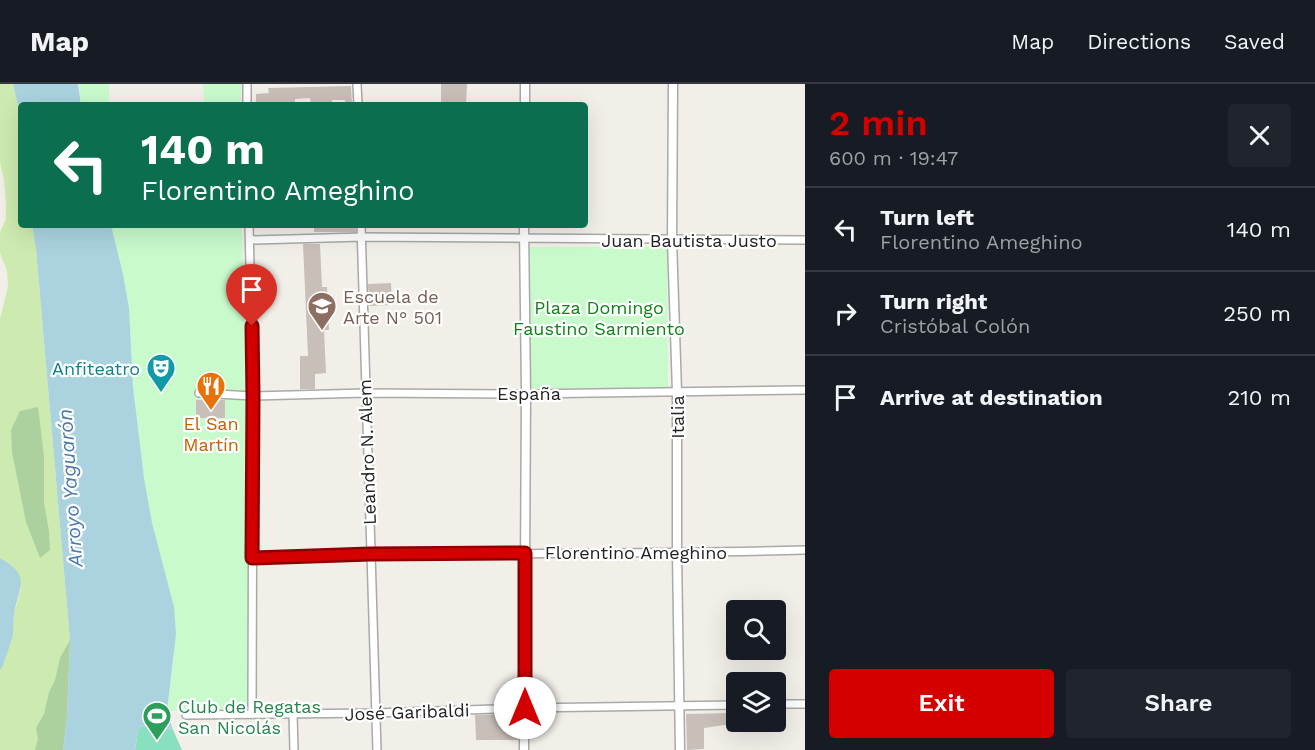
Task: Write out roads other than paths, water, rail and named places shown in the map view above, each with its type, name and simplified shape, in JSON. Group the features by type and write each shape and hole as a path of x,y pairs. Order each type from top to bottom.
{"street":[{"path":"247,84 247,102"},
{"path":"357,84 358,102"},
{"path":"525,84 525,102"},
{"name":"Italia","path":"673,84 672,240 677,392 680,750"},
{"path":"249,228 253,396 252,714"},
{"name":"Leandro N. Alem","path":"361,228 377,750"},
{"path":"524,228 525,750"},
{"name":"Juan Bautista Justo","path":"250,240 362,237 805,240"},
{"name":"España","path":"199,393 253,396 805,390"},
{"name":"Florentino Ameghino","path":"252,558 370,554 677,553 805,550"},
{"path":"786,704 805,704"},
{"name":"José Garibaldi","path":"186,715 726,705"},
{"path":"293,714 294,750"}],"water":[{"path":"13,84 78,84 81,102 18,102 18,106"},
{"name":"Arroyo Yaguarón","path":"32,228 112,228 123,274 129,308 133,387 144,478 152,523 174,607 176,634 167,711 173,730 140,727 135,750 63,750 67,716 70,640"},
{"path":"0,558 17,571 21,583 12,638 0,670"}],"place":[{"name":"Escuela de Arte N° 501","path":"322,332"},
{"name":"Anfiteatro","path":"161,394"},
{"name":"El San Martín","path":"211,412"},
{"name":"Club de Regatas San Nicolás","path":"157,742"}],"park label":[{"name":"Plaza Domingo Faustino Sarmiento","path":"599,317"}]}
